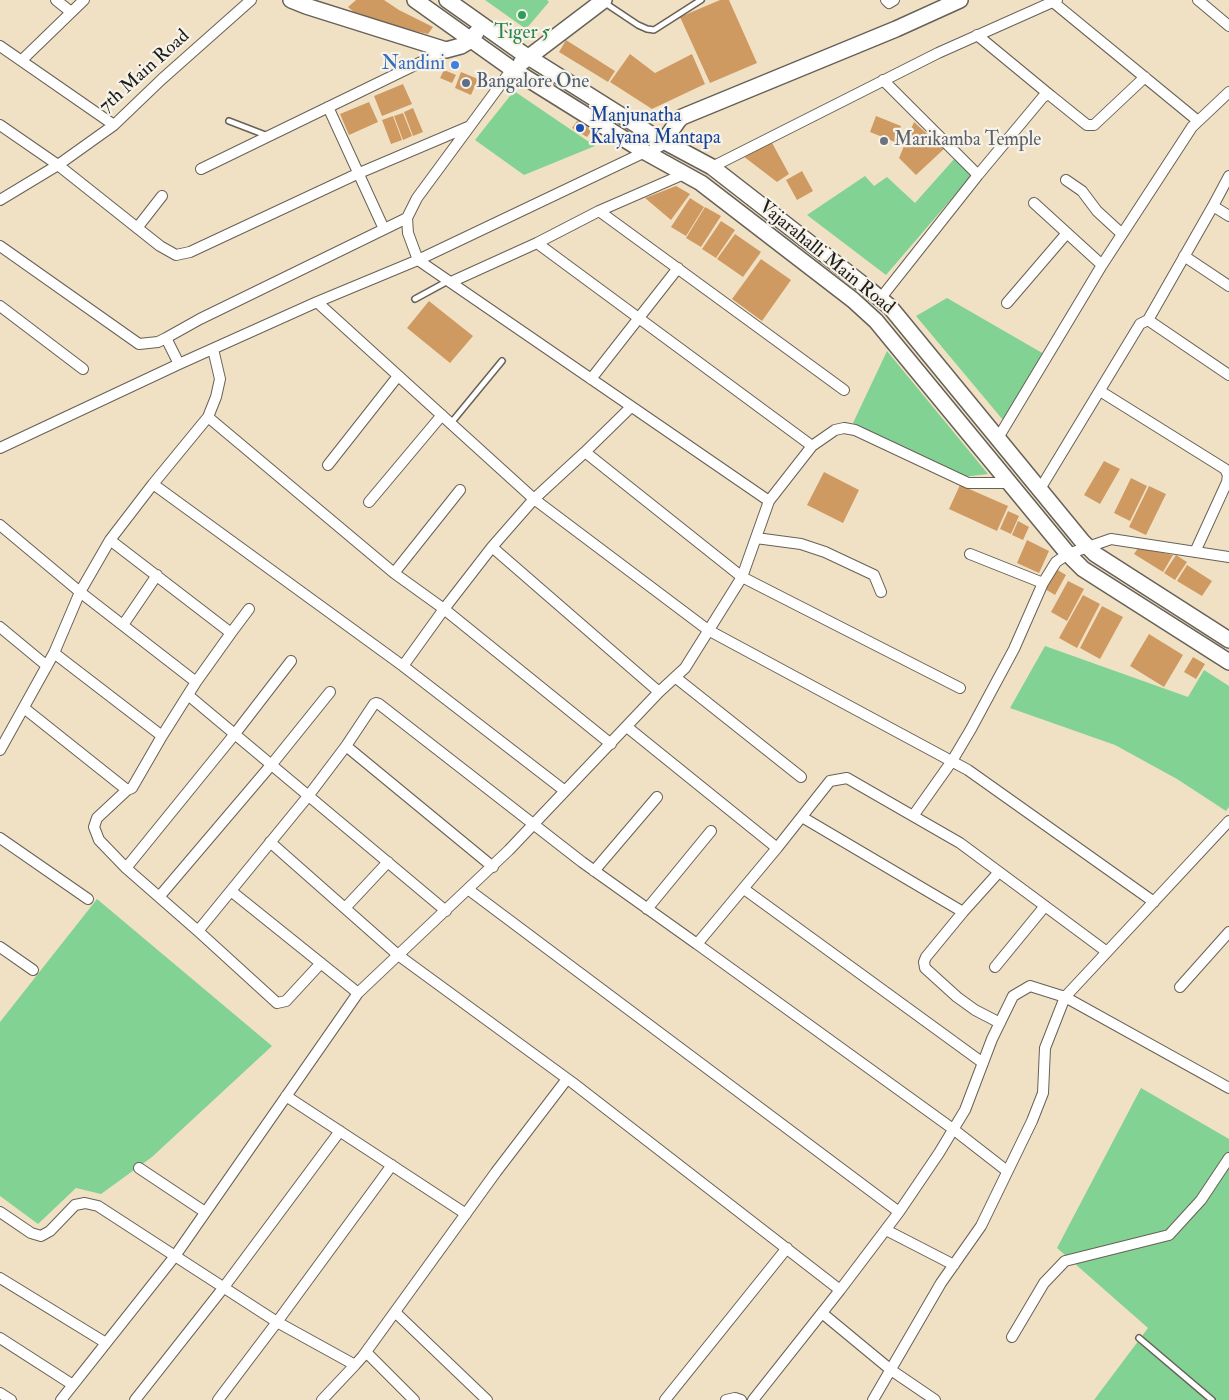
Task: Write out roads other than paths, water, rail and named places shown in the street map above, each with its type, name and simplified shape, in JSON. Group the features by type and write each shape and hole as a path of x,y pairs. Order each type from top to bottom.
{"main road":[{"path":"291,0 446,50 461,46 471,40 482,26"},
{"name":"Vajarahalli Main Road","path":"415,0 512,69 644,152 701,183 853,300 876,321 1068,554 1083,569 1229,662"},
{"name":"Vajarahalli Main Road","path":"447,0 529,57 664,141 712,167 880,298 890,307 1095,554 1229,640"},
{"path":"512,69 603,0"},
{"path":"644,152 664,141 682,117 896,30 960,0"}],"street":[{"path":"56,0 72,12"},
{"path":"22,60 84,0"},
{"name":"7th Main Road","path":"0,200 58,165 114,125 162,79 251,0"},
{"path":"886,0 889,3 894,0"},
{"path":"1198,0 1229,26"},
{"path":"712,167 883,80 1054,1 1198,121"},
{"path":"978,35 1087,125 1094,125 1145,77"},
{"path":"0,46 114,125"},
{"path":"201,169 446,50"},
{"path":"512,69 417,198 407,218 408,233 418,260 769,500"},
{"path":"883,80 978,175"},
{"path":"998,438 1102,265 1192,127 1229,92"},
{"path":"880,298 1043,97 1051,96"},
{"path":"328,107 357,174 384,229"},
{"path":"0,125 58,165 160,246 176,255 190,252 357,174 470,126"},
{"path":"0,448 179,364 317,302 418,260 644,152"},
{"path":"450,281 537,243 599,211 684,174"},
{"path":"1040,489 1140,324 1148,320 1214,206 1229,176"},
{"path":"1066,180 1082,191 1096,211 1122,234"},
{"path":"137,228 162,196"},
{"path":"1034,203 1102,265"},
{"path":"1214,206 1229,216"},
{"path":"599,211 844,390"},
{"path":"0,246 138,344 158,342 407,218"},
{"path":"1007,303 1067,233"},
{"path":"537,243 812,446"},
{"path":"1184,256 1229,286"},
{"path":"592,379 678,268"},
{"path":"317,302 534,498 708,630 952,761 1154,902"},
{"path":"0,306 83,369"},
{"path":"1148,320 1229,375"},
{"path":"166,338 179,364"},
{"path":"0,750 54,654 80,592 110,540 208,417 216,397 220,379 213,349"},
{"path":"328,465 398,376"},
{"path":"1100,391 1226,468 1227,482 1195,552"},
{"path":"403,666 492,547 534,498 631,407"},
{"path":"369,502 442,415"},
{"path":"208,417 394,573 444,609 611,744"},
{"path":"61,1400 175,1256 358,993 469,890 659,692 685,668 742,578 769,500 812,446 835,430 844,428 854,430 968,483 1010,483"},
{"path":"585,452 742,578 960,688"},
{"path":"153,484 403,666 565,791"},
{"path":"394,573 460,490"},
{"path":"0,525 80,592 196,682"},
{"path":"756,538 801,544 825,552 874,575 881,592"},
{"path":"913,816 952,761 1014,649 1043,583 1056,562 1068,554 1111,539 1229,557"},
{"path":"110,540 232,633"},
{"path":"492,547 659,692"},
{"path":"970,554 1043,583"},
{"path":"123,625 157,575"},
{"path":"249,609 196,682 132,788 127,790 97,818 94,827 99,840 126,868 277,1003 286,1001 321,963"},
{"path":"0,627 47,666"},
{"path":"54,654 162,736"},
{"path":"126,868 234,735 291,661"},
{"path":"675,677 801,777"},
{"path":"159,896 272,764 330,692"},
{"path":"188,695 446,910"},
{"path":"198,931 309,795 346,746 374,704 379,704 594,871 953,1129 1007,1171"},
{"path":"24,708 127,790"},
{"path":"627,727 777,848"},
{"path":"346,746 492,866"},
{"path":"696,944 777,848 830,780 847,778 960,843 1107,952"},
{"path":"594,871 657,797"},
{"path":"802,817 963,912"},
{"path":"873,1400 941,1283 980,1226 1032,1121 1043,1093 1045,1048 1065,997 1228,824"},
{"path":"647,909 711,831"},
{"path":"0,838 88,899"},
{"path":"270,842 398,955 567,1080 840,1290"},
{"path":"345,908 388,862"},
{"path":"999,872 926,957 924,968 957,997 975,1010 1000,1023"},
{"path":"744,888 983,1063"},
{"path":"469,890 899,1212"},
{"path":"231,891 358,993"},
{"path":"995,967 1045,906"},
{"path":"1180,987 1229,932"},
{"path":"0,947 33,970"},
{"path":"753,1400 886,1230 939,1152 965,1110 1000,1023 1014,996 1030,986 1065,997 1229,1088"},
{"path":"327,1398 366,1352 496,1172 567,1080"},
{"path":"286,1096 466,1214"},
{"path":"135,1400 224,1287 340,1131"},
{"path":"1012,1337 1044,1282 1065,1261 1169,1235 1201,1200 1229,1158"},
{"path":"218,1400 392,1165"},
{"path":"139,1168 205,1212"},
{"path":"0,1212 31,1233 41,1236 50,1231 76,1205 85,1203 98,1206 277,1322 355,1365"},
{"path":"886,1230 954,1264"},
{"path":"665,1400 787,1248"},
{"path":"0,1278 106,1343"},
{"path":"395,1312 487,1400"},
{"path":"822,1313 891,1370 935,1400"},
{"path":"0,1338 73,1385"},
{"path":"366,1352 414,1400"},
{"path":"0,1393 11,1400"},
{"path":"726,1400 735,1398 741,1400"}],"lane":[{"path":"603,0 638,25 654,30 701,0"},
{"path":"229,121 268,136"},
{"path":"415,299 450,281"},
{"path":"451,424 502,362"},
{"path":"1139,1338 1212,1400"}],"place":[{"name":"Tiger 5","path":"522,15"},
{"name":"Nandini","path":"455,65"},
{"name":"Bangalore One","path":"466,83"},
{"name":"Manjunatha Kalyana Mantapa","path":"580,128"},
{"name":"Marikamba Temple","path":"884,141"}]}
